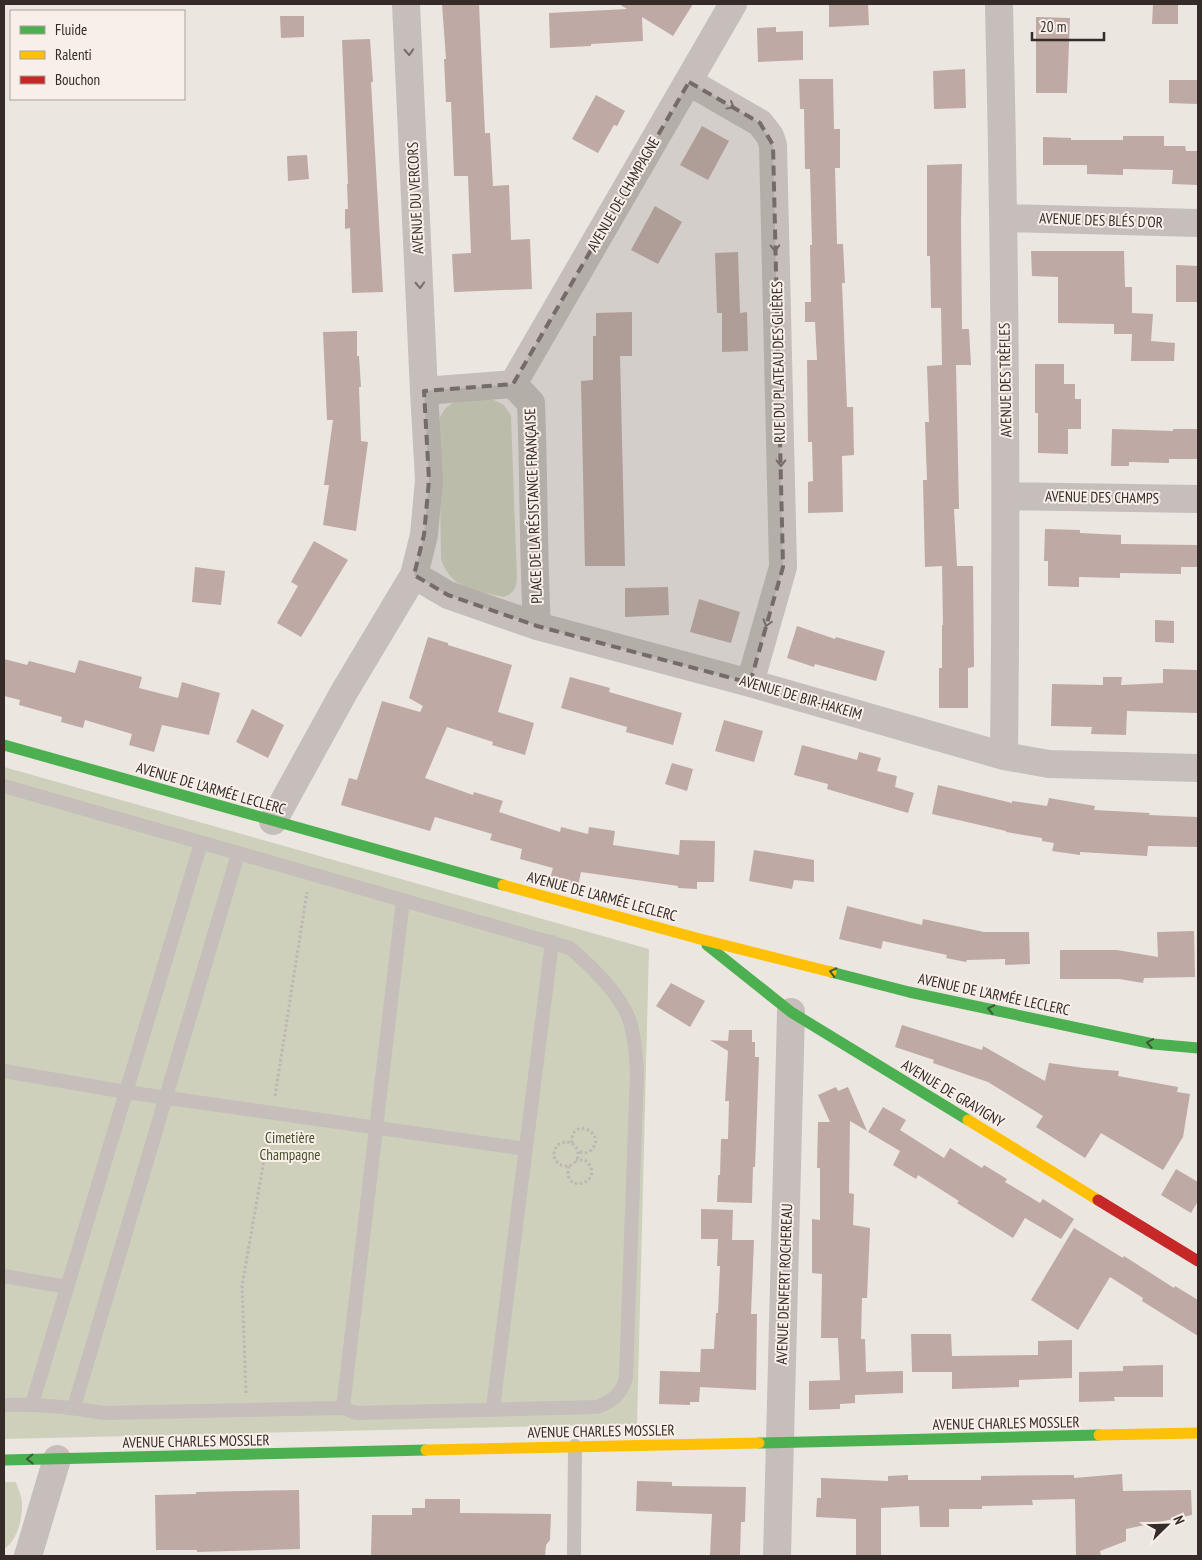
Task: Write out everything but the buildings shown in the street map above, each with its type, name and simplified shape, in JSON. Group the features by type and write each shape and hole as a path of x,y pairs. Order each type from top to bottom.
{"street":[{"name":"AVENUE DU VERCORS","path":"406,4 424,391"},
{"name":"AVENUE DE CHAMPAGNE","path":"513,384 733,4"},
{"name":"AVENUE DES TRÈFLES","path":"999,4 1004,218 1006,496 1004,756"},
{"name":"RUE DU PLATEAU DES GLIÈRES","path":"689,82 760,123 770,136 773,145 784,567 750,683"},
{"name":"AVENUE DES BLÉS D'OR","path":"1004,218 1198,223"},
{"path":"273,821 344,692 414,575 424,535 429,480 424,391 513,384"},
{"name":"PLACE DE LA RÉSISTANCE FRANÇAISE","path":"513,384 532,403 533,560 537,626"},
{"name":"AVENUE DES CHAMPS","path":"1006,496 1198,499"},
{"name":"AVENUE DE BIR-HAKEIM","path":"414,575 448,594 537,626 750,683 1004,756 1049,764 1198,768"},
{"name":"AVENUE DE L'ARMÉE LECLERC","path":"4,745 700,939 927,996 1153,1044 1198,1048"},
{"name":"AVENUE DE GRAVIGNY","path":"700,939 791,1012 1198,1261"},
{"name":"AVENUE DENFERT ROCHEREAU","path":"777,1556 791,1012"},
{"name":"AVENUE CHARLES MOSSLER","path":"4,1460 1198,1433"},
{"path":"28,1556 57,1459"}],"lane":[{"path":"4,786 570,948 587,962 600,977 617,998 629,1018 636,1046 637,1073 626,1378 624,1389 609,1403 597,1407 494,1408 356,1413 343,1408 104,1413 74,1407 32,1404 4,1405"},
{"path":"32,1404 201,843"},
{"path":"74,1407 238,854"},
{"path":"343,1408 403,900"},
{"path":"494,1408 552,942"},
{"path":"4,1071 165,1098 526,1149"},
{"path":"4,1276 67,1287"},
{"path":"574,1556 575,1446"}],"path":[{"path":"246,1410 242,1286 310,874"},
{"path":"589,1129 594,1134 596,1140 594,1146 590,1151 584,1153 578,1151 572,1143 572,1135 576,1130 589,1129"},
{"path":"569,1165 567,1173 569,1179 574,1183 581,1184 587,1182 591,1177 590,1165 585,1160 576,1160 569,1165 560,1165 554,1157 555,1147 563,1142 572,1143"},
{"path":"576,1160 578,1151"}],"highlighted area":[{"path":"689,82 760,123 773,145 783,567 750,683 537,626 448,595 414,575 424,535 429,480 424,391 513,384"}],"green space":[{"path":"469,400 494,400 504,405 511,416 517,580 513,591 504,597 474,590 458,583 445,569 441,559 439,421 448,406 454,403"},
{"name":"Cimetière Champagne","path":"4,767 649,949 637,1424 4,1439"},
{"path":"4,1482 16,1482 22,1499 22,1507 19,1528 13,1540 4,1549"}],"traffic: fast":[{"path":"4,745 503,885"},
{"path":"707,945 791,1012 968,1120"},
{"path":"831,972 909,992 1153,1044 1198,1048"},
{"path":"759,1443 1099,1435"},
{"path":"4,1460 426,1450"}],"traffic: slow":[{"path":"503,885 700,939 831,972"},
{"path":"968,1120 1098,1200"},
{"path":"1099,1435 1198,1433"},
{"path":"426,1450 759,1443"}],"traffic: jam":[{"path":"1098,1200 1198,1261"}]}
